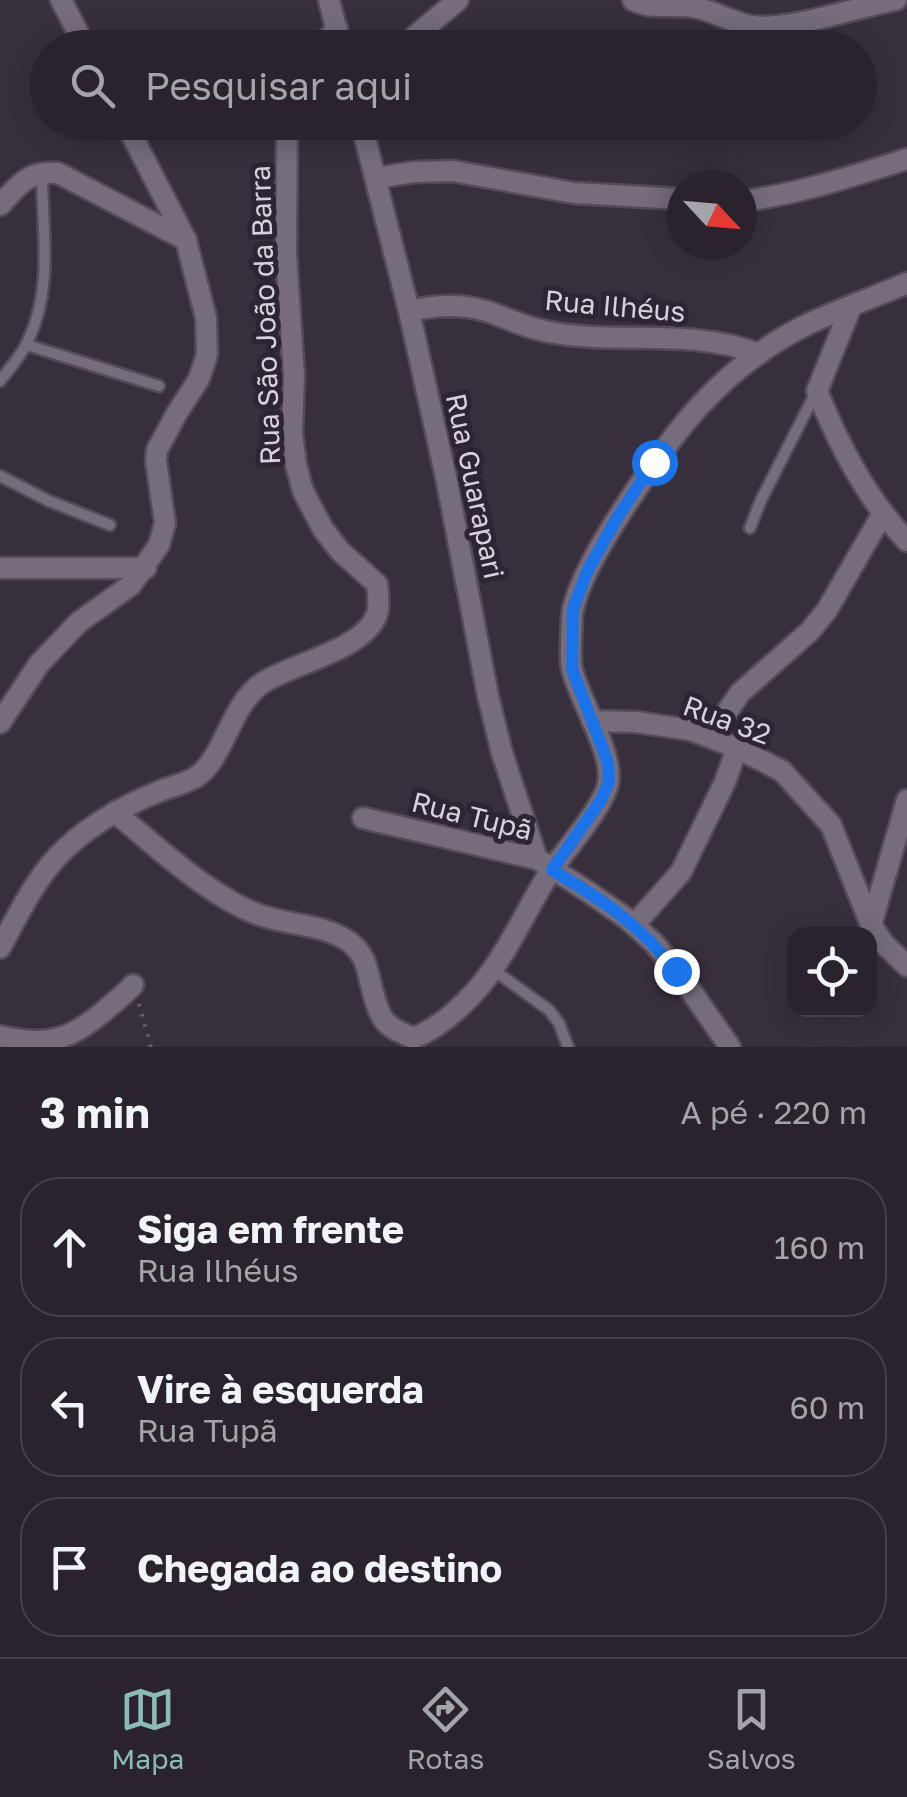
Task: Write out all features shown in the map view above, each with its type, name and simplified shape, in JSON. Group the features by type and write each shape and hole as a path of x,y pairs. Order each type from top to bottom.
{"street":[{"path":"61,0 77,30"},
{"path":"329,0 337,30"},
{"path":"422,30 458,0"},
{"path":"640,2 690,6 750,26 801,10 896,0"},
{"path":"0,723 39,664 79,622 131,586 159,545 165,522 157,450 199,379 207,355 206,318 186,240 134,140"},
{"name":"Rua São João da Barra","path":"0,948 57,857 114,812 203,772 239,708 258,685 348,644 376,616 377,584 340,551 323,529 302,491 296,465 286,253 286,140"},
{"name":"Rua Guarapari","path":"366,140 447,482 502,753 544,864"},
{"path":"757,199 835,182 907,160"},
{"path":"0,206 24,180 42,172 58,174 186,240"},
{"path":"376,178 414,172 453,172 574,192 667,198"},
{"path":"114,812 196,877 250,912 328,931 358,948 382,1019 412,1042 427,1033 474,993 492,969 544,864 601,800 609,782 608,763 572,669 573,609 588,570 635,490 689,415 724,379 803,327 907,283"},
{"name":"Rua Ilhéus","path":"409,311 462,306 544,331 694,340 759,354"},
{"path":"851,307 817,391 882,515 907,540"},
{"path":"710,737 740,694 810,631 827,610 882,515"},
{"path":"0,568 146,568"},
{"name":"Rua 32","path":"592,721 691,730 782,771 831,825 871,925 907,966"},
{"path":"634,925 681,872 737,748"},
{"path":"871,925 907,800"},
{"name":"Rua Tupã","path":"363,818 544,864 587,891 654,943 730,1047"},
{"path":"0,1036 29,1046 52,1046 65,1041 134,984"}],"lane":[{"path":"0,381 27,345 40,310 46,242 42,172"},
{"path":"27,345 159,386"},
{"path":"750,528 817,391"},
{"path":"0,476 110,525"},
{"path":"492,969 549,1010 568,1047"}],"path":[{"path":"134,984 151,1047"}],"route":[{"path":"654,462 588,570 573,609 572,669 608,763 609,782 601,800 552,870 626,918 654,943 676,971"}]}
